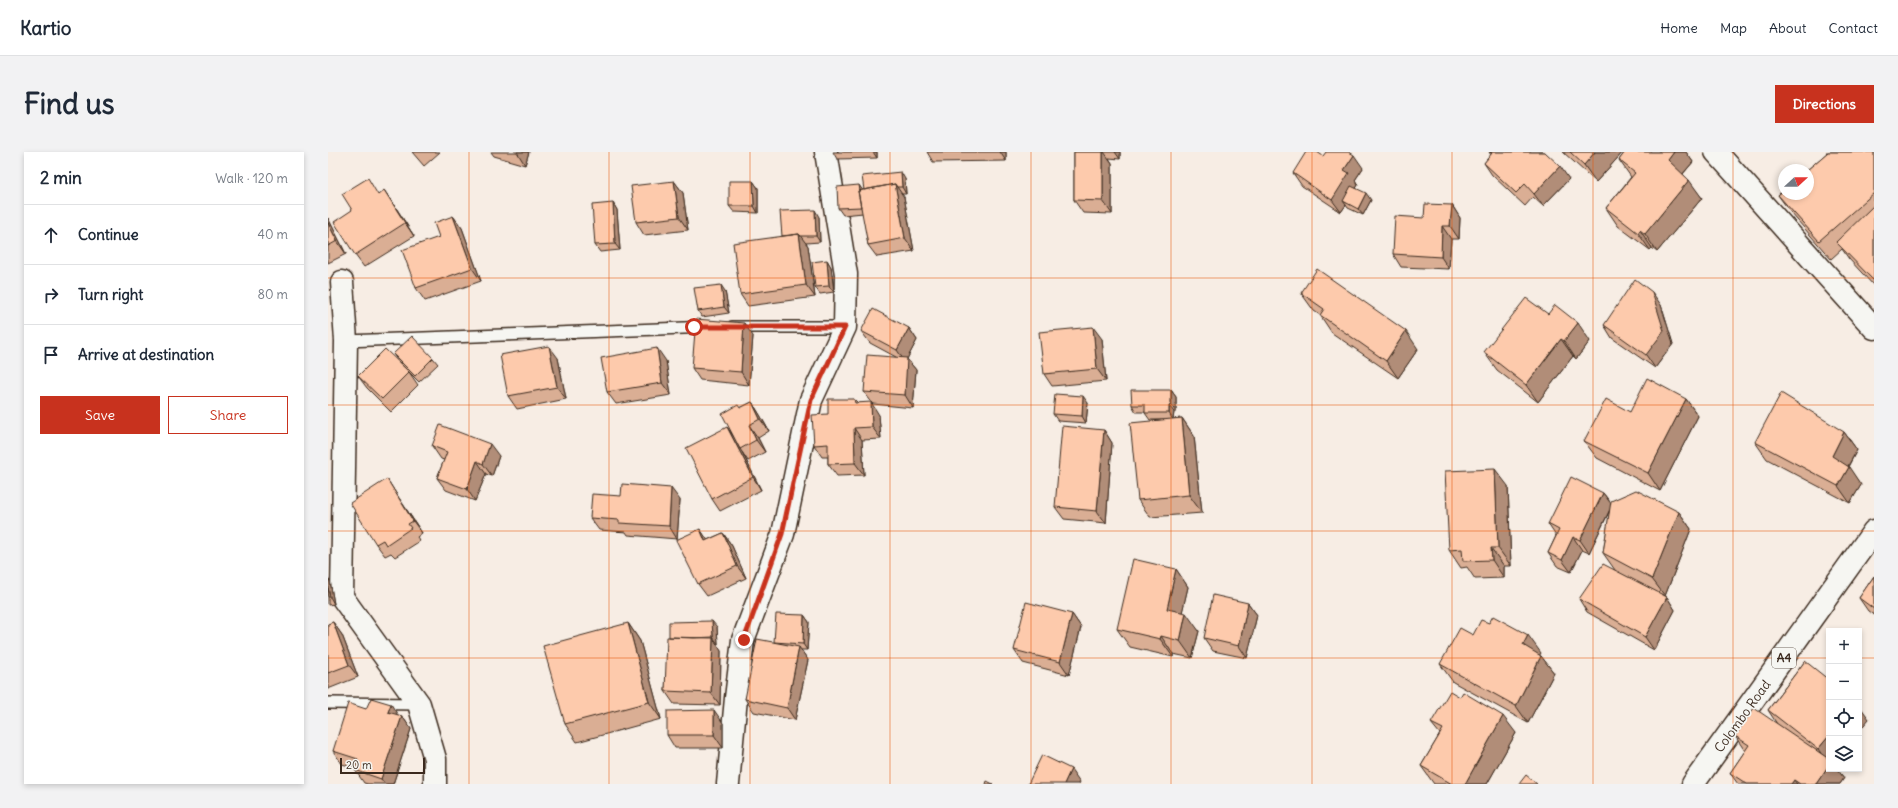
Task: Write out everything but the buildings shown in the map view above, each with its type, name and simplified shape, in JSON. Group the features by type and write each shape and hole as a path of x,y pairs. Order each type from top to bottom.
{"main road":[{"path":"728,784 736,698 744,640 782,534 811,400 845,327 846,274 826,152"},
{"path":"1716,152 1874,328"},
{"path":"342,282 346,341 342,597 419,704 435,759 434,784"},
{"name":"Colombo Road","path":"1693,784 1874,532"}],"lane":[{"path":"346,341 694,327 845,327"},
{"path":"328,703 419,704"}],"route":[{"path":"694,327 845,327 811,400 782,534 744,640"}]}
